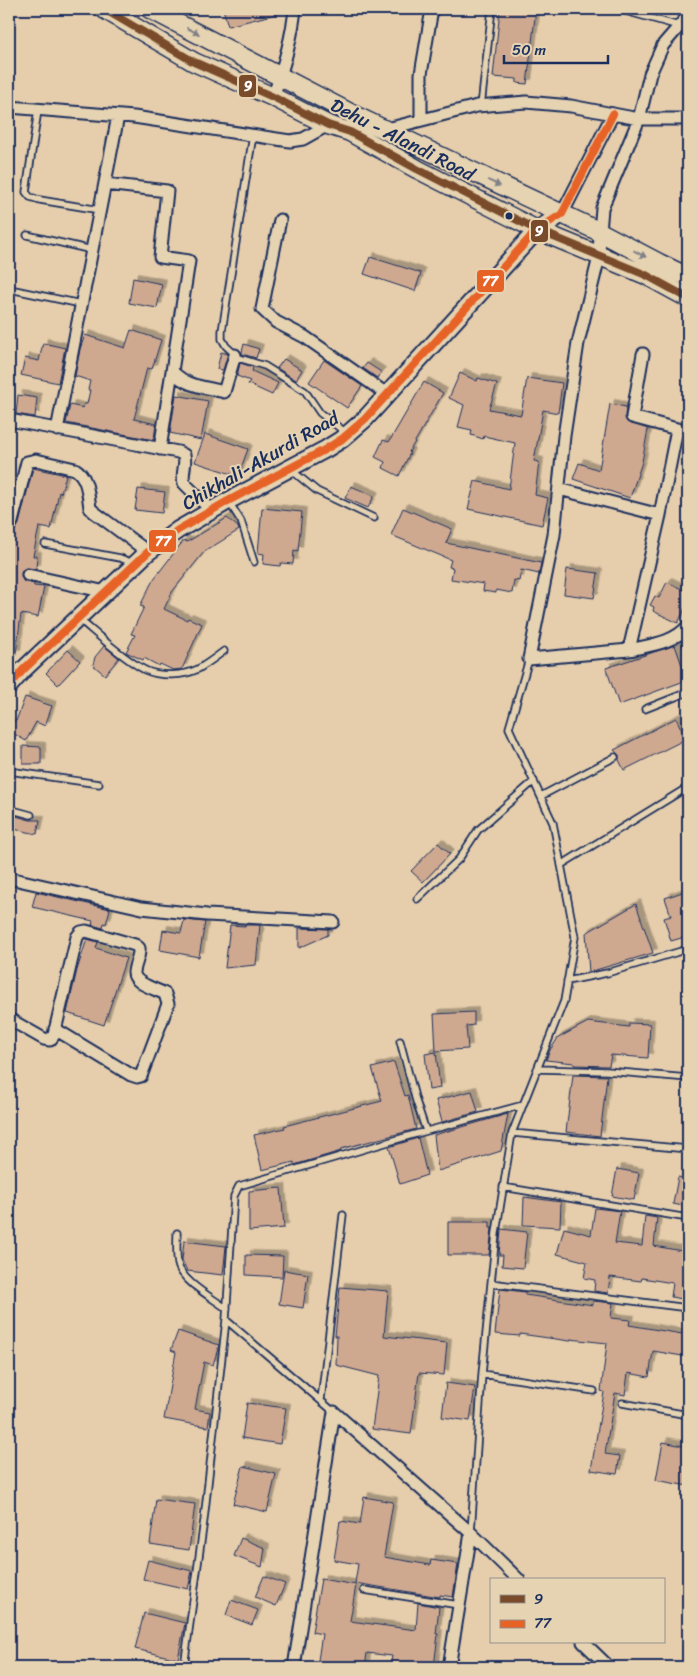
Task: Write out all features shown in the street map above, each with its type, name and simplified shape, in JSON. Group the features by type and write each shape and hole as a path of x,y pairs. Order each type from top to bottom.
{"main road":[{"name":"Dehu - Alandi Road","path":"104,9 194,62 273,96 328,125 350,132 417,169 537,230 646,275 688,298"},
{"name":"Dehu - Alandi Road","path":"149,9 383,130 600,232 659,264 688,277"},
{"path":"137,29 149,9"},
{"name":"Chikhali-Akurdi Road","path":"11,680 148,552 178,530 211,510 326,449 366,420 537,230 562,214"}],"street":[{"path":"273,96 280,77 295,9"},
{"path":"421,120 421,74 432,9"},
{"path":"685,630 669,640 629,650 529,660 554,535 564,436 578,343 599,257 602,208 639,118 650,74 664,45 688,16"},
{"path":"383,130 481,106 526,102 571,106 639,118 688,119"},
{"path":"9,107 191,124 290,141 303,139 328,125"},
{"path":"562,214 614,114"},
{"path":"56,430 118,116"},
{"path":"105,184 167,192 160,257 189,261 160,449"},
{"path":"280,220 262,309 276,322 305,337 388,395"},
{"path":"173,372 179,379 191,385 224,392 235,354"},
{"path":"629,650 660,515 683,430 632,417 643,354"},
{"path":"9,420 184,455 182,478 184,483 211,510"},
{"path":"9,526 12,522 27,462 36,460 75,469 80,472 84,477 90,508 148,552"},
{"path":"559,488 660,515"},
{"path":"28,575 106,592"},
{"path":"9,878 142,908 207,915 333,922"},
{"path":"9,1019 44,1039 50,1040 54,1036 55,1029 77,937 81,932 86,931 135,945 139,948 134,973 135,978 165,994 168,1004 141,1076 131,1075 55,1029"},
{"path":"334,1412 471,1533 517,1578"},
{"path":"294,1667 334,1412"},
{"path":"450,1665 471,1533"},
{"path":"586,1644 609,1667"}],"lane":[{"path":"481,106 492,9"},
{"path":"618,9 679,26"},
{"path":"38,110 25,187 26,192 30,197 40,200 100,210"},
{"path":"253,135 222,339 226,346 239,358 265,366 305,391 320,413 348,434"},
{"path":"27,235 92,250"},
{"path":"10,289 81,304"},
{"path":"289,468 317,490 374,518"},
{"path":"228,501 241,521 254,562"},
{"path":"44,544 120,558 135,564"},
{"path":"78,619 133,662 146,670 154,672 185,673 199,669 224,651"},
{"path":"685,630 688,648"},
{"path":"471,1533 482,1374 496,1233 512,1133 564,1001 575,937 553,823 509,728 529,660"},
{"path":"645,710 688,692"},
{"path":"540,796 615,757"},
{"path":"9,771 99,784"},
{"path":"417,899 459,859 478,830 534,781"},
{"path":"561,865 688,787"},
{"path":"9,809 31,814"},
{"path":"567,980 608,973 688,949"},
{"path":"400,1041 426,1131"},
{"path":"536,1069 607,1071 688,1078"},
{"path":"184,1667 204,1520 226,1320 234,1196 239,1186 426,1131 523,1105"},
{"path":"512,1133 688,1149"},
{"path":"503,1187 688,1218"},
{"path":"321,1400 343,1215"},
{"path":"177,1233 177,1263 180,1271 186,1279 226,1308"},
{"path":"491,1283 688,1308"},
{"path":"226,1320 334,1412"},
{"path":"482,1374 594,1391"},
{"path":"622,1403 688,1415"},
{"path":"364,1590 459,1605"},
{"path":"450,1665 478,1667"}],"building":[{"path":"223,9 279,9 280,13 228,26"},
{"path":"500,9 536,9 527,84 517,83 517,79 493,77"},
{"path":"370,257 421,273 415,291 364,274"},
{"path":"133,278 162,284 157,308 129,303"},
{"path":"131,330 161,340 152,369 147,368 134,419 156,424 154,440 66,423 70,405 83,408 84,404 87,404 90,381 75,376 80,349 85,335 125,348"},
{"path":"43,343 65,348 58,383 21,375 25,358 39,361"},
{"path":"244,344 259,349 256,358 242,354"},
{"path":"221,352 228,354 223,370 217,369"},
{"path":"284,359 302,370 296,380 277,368"},
{"path":"324,360 362,386 347,408 309,382"},
{"path":"240,363 253,367 252,371 278,383 272,395 248,384 250,381 237,376"},
{"path":"367,363 381,372 377,378 363,368"},
{"path":"460,373 477,381 478,378 497,384 489,409 521,415 527,378 562,383 558,413 543,410 534,461 539,462 535,495 548,498 542,525 468,509 475,481 509,489 515,443 484,436 483,439 471,435 472,430 458,427 464,405 449,398"},
{"path":"424,382 443,393 409,452 399,476 383,468 385,462 375,457 383,440 389,442"},
{"path":"18,395 37,398 35,417 16,414"},
{"path":"176,395 208,401 201,440 170,433"},
{"path":"610,404 626,407 625,416 627,422 648,429 642,462 630,498 573,479 579,463 599,470"},
{"path":"205,434 248,449 238,476 195,462"},
{"path":"33,468 66,475 61,493 59,492 51,529 39,527 33,556 37,556 36,569 26,568 22,570 23,581 34,584 34,586 44,587 38,617 21,614 16,654 9,653 9,533 14,532 19,524"},
{"path":"351,486 374,496 368,508 345,498"},
{"path":"138,489 165,492 162,513 135,510"},
{"path":"262,508 302,512 298,551 294,550 293,564 281,563 280,566 263,564 264,554 258,553"},
{"path":"403,508 452,529 446,543 541,563 539,574 521,570 519,581 514,580 512,593 496,590 496,593 483,591 484,584 451,579 453,568 449,567 451,560 391,535"},
{"path":"227,518 239,530 204,552 172,592 164,609 187,620 188,618 202,624 182,669 173,670 160,664 159,666 144,658 143,660 126,652 135,635 131,634 144,607 140,606 153,580 184,540 187,542"},
{"path":"567,569 598,573 594,598 564,594"},
{"path":"667,582 688,592 688,602 678,623 653,611 654,607 650,605 655,596 659,598"},
{"path":"675,645 687,680 619,705 606,668"},
{"path":"104,646 119,658 105,675 93,665 95,657"},
{"path":"68,650 80,661 58,685 46,673"},
{"path":"25,697 52,706 45,726 36,722 26,741 9,731 14,720 16,721"},
{"path":"676,718 686,739 624,770 619,760 619,755 614,750"},
{"path":"23,746 41,747 41,764 23,764"},
{"path":"9,814 30,820 40,820 37,834 9,828"},
{"path":"438,843 450,854 423,882 411,871"},
{"path":"688,890 688,936 671,941 664,918 671,916 665,898"},
{"path":"36,892 110,909 106,924 104,923 103,928 92,925 93,921 32,907"},
{"path":"636,904 653,953 589,972 586,933"},
{"path":"184,920 205,922 199,957 160,950 163,930 181,933"},
{"path":"230,925 260,925 256,965 225,968"},
{"path":"299,928 328,929 328,935 299,948"},
{"path":"87,939 98,942 96,948 126,958 104,1025 67,1013 77,970"},
{"path":"474,1012 474,1025 466,1026 468,1049 436,1051 434,1014"},
{"path":"588,1022 629,1027 629,1023 650,1024 648,1058 611,1055 609,1066 574,1065 574,1063 546,1060 558,1038"},
{"path":"436,1052 440,1088 429,1090 425,1054"},
{"path":"394,1062 405,1096 408,1095 416,1129 341,1149 341,1151 294,1165 294,1162 262,1170 254,1135 382,1101 372,1068"},
{"path":"573,1075 607,1076 600,1136 566,1132"},
{"path":"472,1091 478,1112 442,1122 436,1100"},
{"path":"508,1114 501,1151 438,1171 434,1135"},
{"path":"418,1138 427,1175 400,1184 389,1147"},
{"path":"617,1169 639,1173 634,1200 612,1196"},
{"path":"678,1177 688,1179 688,1207 673,1204"},
{"path":"281,1188 284,1228 249,1231 249,1191"},
{"path":"524,1197 561,1202 560,1227 523,1225"},
{"path":"595,1208 620,1211 615,1243 642,1246 645,1216 657,1218 654,1246 688,1252 688,1300 671,1297 673,1283 642,1278 641,1281 610,1277 608,1293 594,1291 595,1280 584,1278 587,1262 557,1254 564,1228 591,1235"},
{"path":"448,1222 490,1222 490,1228 492,1228 489,1255 448,1255"},
{"path":"501,1229 527,1232 523,1268 502,1266 503,1255 499,1255"},
{"path":"184,1241 226,1246 223,1275 187,1271 182,1260"},
{"path":"246,1255 283,1256 282,1277 246,1275"},
{"path":"284,1270 308,1274 303,1308 279,1304"},
{"path":"340,1287 388,1291 384,1336 447,1343 444,1375 419,1373 411,1434 372,1429 379,1376 336,1365 337,1336 335,1336"},
{"path":"500,1289 525,1292 525,1295 593,1305 593,1301 613,1303 611,1318 630,1320 629,1325 688,1335 688,1357 653,1351 649,1377 628,1373 625,1395 615,1393 605,1454 620,1456 617,1474 591,1470 604,1392 601,1391 607,1343 570,1339 570,1341 520,1334 520,1336 495,1334"},
{"path":"178,1331 219,1345 213,1365 204,1362 195,1409 210,1412 208,1427 164,1419 176,1352 171,1350"},
{"path":"446,1383 475,1387 470,1421 442,1417"},
{"path":"247,1403 286,1408 280,1444 242,1438"},
{"path":"663,1442 688,1447 688,1486 656,1480"},
{"path":"243,1466 276,1474 267,1512 233,1504"},
{"path":"364,1497 393,1502 384,1557 430,1565 431,1560 458,1564 453,1597 440,1595 440,1597 355,1583 358,1564 334,1560 340,1521 360,1524"},
{"path":"156,1499 195,1504 189,1550 150,1544"},
{"path":"241,1538 265,1548 262,1567 234,1556"},
{"path":"148,1560 192,1571 188,1589 143,1579"},
{"path":"264,1576 285,1584 276,1606 255,1597"},
{"path":"321,1579 356,1585 350,1621 416,1630 418,1603 439,1607 434,1667 390,1667 392,1656 367,1653 365,1667 317,1667 322,1634 312,1632"},
{"path":"231,1600 258,1610 252,1625 226,1615"},
{"path":"144,1613 185,1623 178,1659 135,1649"}],"transit line":[{"name":"9","path":"104,9 194,62 273,97 328,125 350,132 417,169 537,230 646,275 688,298"},
{"name":"77","path":"9,686 23,670 148,552 178,530 228,501 326,449 342,439 365,419 537,230 562,214 613,114"}]}
